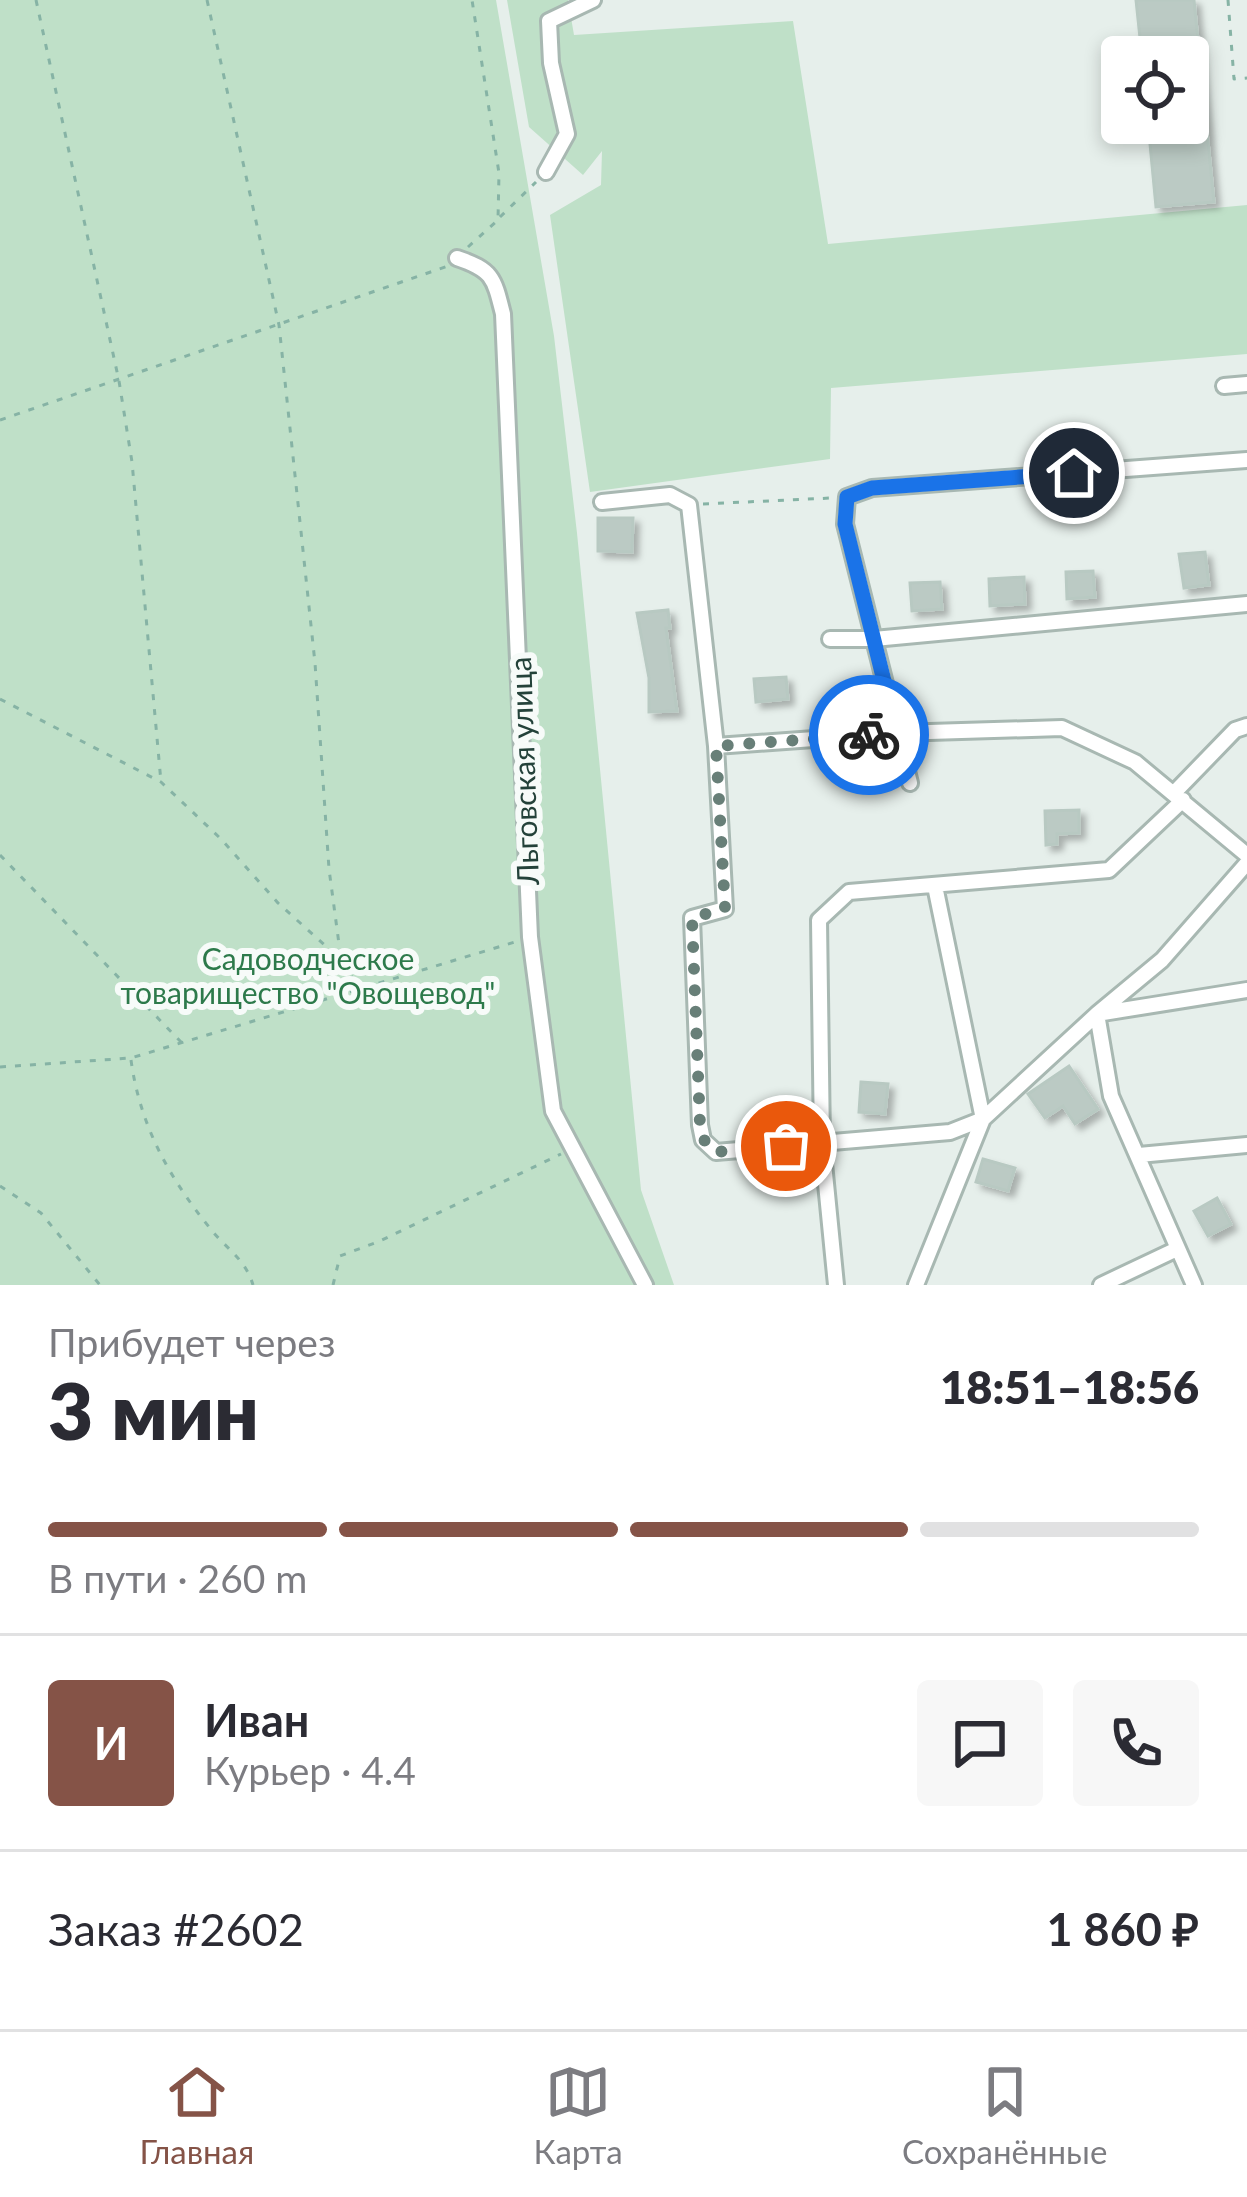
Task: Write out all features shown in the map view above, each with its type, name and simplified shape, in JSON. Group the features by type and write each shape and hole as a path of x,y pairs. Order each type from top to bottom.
{"street":[{"path":"546,172 567,134 551,63 549,21 593,0"},
{"name":"Льговская улица","path":"457,258 485,267 496,284 503,314 530,937 553,1112 646,1285"},
{"path":"1224,386 1247,384"},
{"path":"910,783 845,524 847,497 872,488 1247,460"},
{"path":"602,502 670,495 689,505 716,746 725,908 692,918 700,1125 704,1140 716,1152 950,1132 983,1119 1162,960 1247,859 1135,762 1061,728 716,746"},
{"path":"830,638 874,639 1247,604"},
{"path":"836,1285 822,1143 819,920 849,892 1109,870 1235,730 1247,726"},
{"path":"916,1285 983,1119 935,886"},
{"path":"1097,1014 1247,989"},
{"path":"1097,1014 1112,1096 1194,1285"},
{"path":"1139,1155 1247,1145"},
{"path":"1101,1285 1177,1249"}],"path":[{"path":"36,0 119,381 132,462 161,782"},
{"path":"207,0 279,325 341,959"},
{"path":"472,0 500,173 498,220"},
{"path":"1228,0 1234,79 1247,78"},
{"path":"0,420 448,266 546,172"},
{"path":"689,505 847,497"},
{"path":"0,699 161,782 221,838 278,903 341,959 359,989"},
{"path":"0,855 182,1043"},
{"path":"0,1067 131,1058 530,937"},
{"path":"131,1058 137,1104 171,1176 212,1232 248,1265 253,1285"},
{"path":"333,1285 340,1256 474,1198 572,1147"},
{"path":"0,1186 41,1213 100,1285"}],"green space":[{"name":"Садоводческое товарищество \"Овощевод\"","path":"0,0 496,0 554,336 641,1190 674,1285 0,1285"},
{"path":"507,0 568,0 574,35 793,21 828,244 1247,205 1247,354 831,388 830,459 590,492 550,215 601,185 602,151 583,175 529,127"}],"building":[{"path":"1136,0 1194,0 1198,36 1140,36"},
{"path":"1150,144 1208,144 1214,202 1156,207"},
{"path":"598,518 633,518 632,552 598,551"},
{"path":"1205,552 1209,585 1184,588 1179,554"},
{"path":"1093,571 1095,597 1067,599 1066,572"},
{"path":"1024,577 1025,604 990,606 989,579"},
{"path":"940,582 942,609 912,611 910,583"},
{"path":"668,610 677,711 649,712 649,678 637,613"},
{"path":"786,677 788,699 756,702 754,679"},
{"path":"1079,810 1079,833 1057,834 1057,844 1046,845 1045,811"},
{"path":"1069,1066 1098,1109 1075,1124 1063,1106 1045,1118 1028,1094"},
{"path":"861,1082 888,1084 885,1114 859,1112"},
{"path":"983,1159 1015,1168 1008,1191 976,1182"},
{"path":"1217,1198 1231,1224 1208,1236 1194,1211"}],"way so far":[{"path":"786,1146 716,1152 704,1140 700,1125 692,918 725,908 716,746 869,735"}],"route":[{"path":"869,735 897,733 845,524 847,497 872,488 1074,473"}]}
